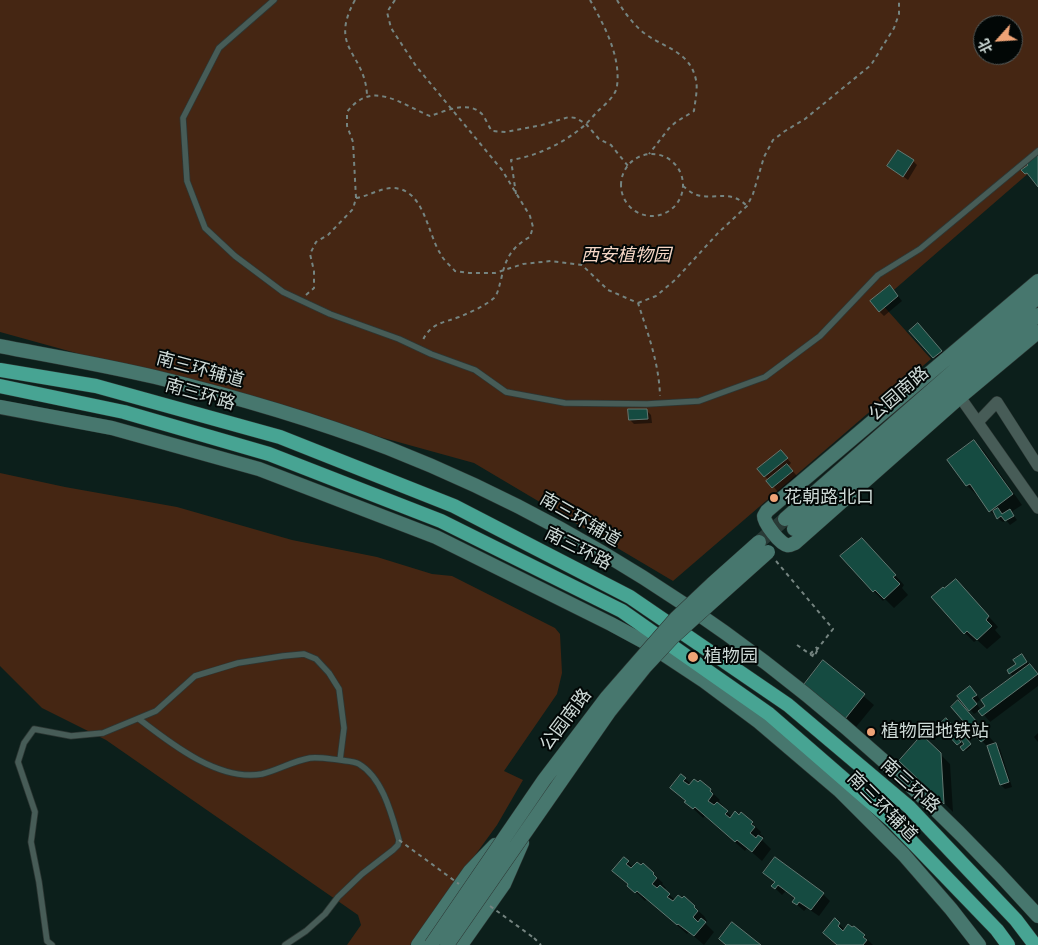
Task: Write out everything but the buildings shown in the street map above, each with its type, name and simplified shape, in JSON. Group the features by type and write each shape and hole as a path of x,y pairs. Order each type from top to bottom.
{"highway":[{"name":"南三环路","path":"0,370 96,386 280,437 454,506 630,597 788,705 909,807 1016,920 1035,945"},
{"name":"南三环路","path":"0,386 124,412 269,454 442,521 622,611 770,714 891,820 997,930 1008,945"}],"main road":[{"path":"1038,281 767,511 764,521 783,543 789,545 795,543 960,397 1038,332"},
{"name":"公园南路","path":"1038,297 790,524 1038,315"},
{"name":"南三环辅道","path":"0,346 154,377 233,397 321,424 387,448 494,493 546,521 710,621 795,684 830,713 955,829 1038,916"},
{"name":"南三环辅道","path":"0,407 112,428 259,469 436,537 611,624 653,647 759,722 840,791 904,855 980,945"},
{"name":"公园南路","path":"431,945 544,780 607,697 676,618 712,584 768,551"},
{"name":"公园南路","path":"447,945 579,753 615,704 673,637 768,551"},
{"path":"418,945 470,871 499,841 535,784 653,647"},
{"path":"461,945 504,884 526,832 653,647"}],"street":[{"path":"960,397 1038,508"},
{"path":"978,422 997,402 1038,466"}],"lane":[{"path":"274,0 219,48 184,118 187,181 205,228 234,256 283,292 330,314 399,339 475,370 506,392 565,403 700,401 765,377 820,336 878,275 920,249 1038,151"},
{"path":"52,945 47,941 39,882 31,842 35,812 18,762 24,743 34,729 71,736 103,733 156,711 196,676 238,663 276,656 304,654 316,659 329,673 339,689 344,728 340,760"},
{"path":"139,719 187,755 234,773 248,775 263,774 309,758 340,760 359,764 369,772 379,786 388,805 399,840 398,845 335,900 330,909 315,924 285,945"}],"path":[{"path":"355,0 347,13 344,32 346,43 367,82 367,95"},
{"path":"395,0 387,12 391,28 416,66 502,170 530,216 533,227 530,237 519,243 510,253 496,296 486,305 459,317 442,321 424,337 419,348"},
{"path":"517,196 511,160 539,153 566,140 586,124 617,89 618,68 612,47 590,0"},
{"path":"617,0 642,32 679,52 692,66 697,81 694,111 670,127 649,154"},
{"path":"356,198 390,188 402,189 411,195 420,207 440,254 455,271 495,273 523,264 551,261 582,265 608,290 638,303 656,296 676,280 719,232 747,206 753,194 764,157 774,140 805,119 871,65 894,28 899,14 899,0"},
{"path":"300,300 314,288 314,271 310,254 316,242 328,235 352,209 356,198 353,142 347,126 347,112 353,103 367,95 378,94 430,116 450,109 461,107 474,108 483,115 492,131 506,132 542,126 569,117 586,124 600,140 611,145 628,166"},
{"path":"649,154 660,155 669,159 679,171 683,186 681,196 676,205 668,212 658,216 639,214 630,208 624,200 621,190 621,180 628,166 640,157 649,154"},
{"path":"683,186 695,195 726,195 741,200 747,206"},
{"path":"638,303 653,347 659,376 660,403"},
{"path":"768,551 833,629 811,655"},
{"path":"797,645 814,657 816,651"},
{"path":"534,938 541,945"}],"green space":[{"name":"西安植物园","path":"0,0 1038,0 1038,165 880,302 931,359 673,581 474,463 0,332"},
{"path":"0,473 177,507 292,540 377,557 432,574 452,576 555,628 560,634 562,673 557,694 504,771 523,780 497,825 410,945 347,945 361,925 358,915 106,740 42,708 0,666"}],"tunnel":[{"path":"759,542 785,519"}],"place":[{"name":"花朝路北口","path":"774,498"},
{"name":"植物园","path":"693,657"},
{"name":"植物园地铁站","path":"871,732"}]}
